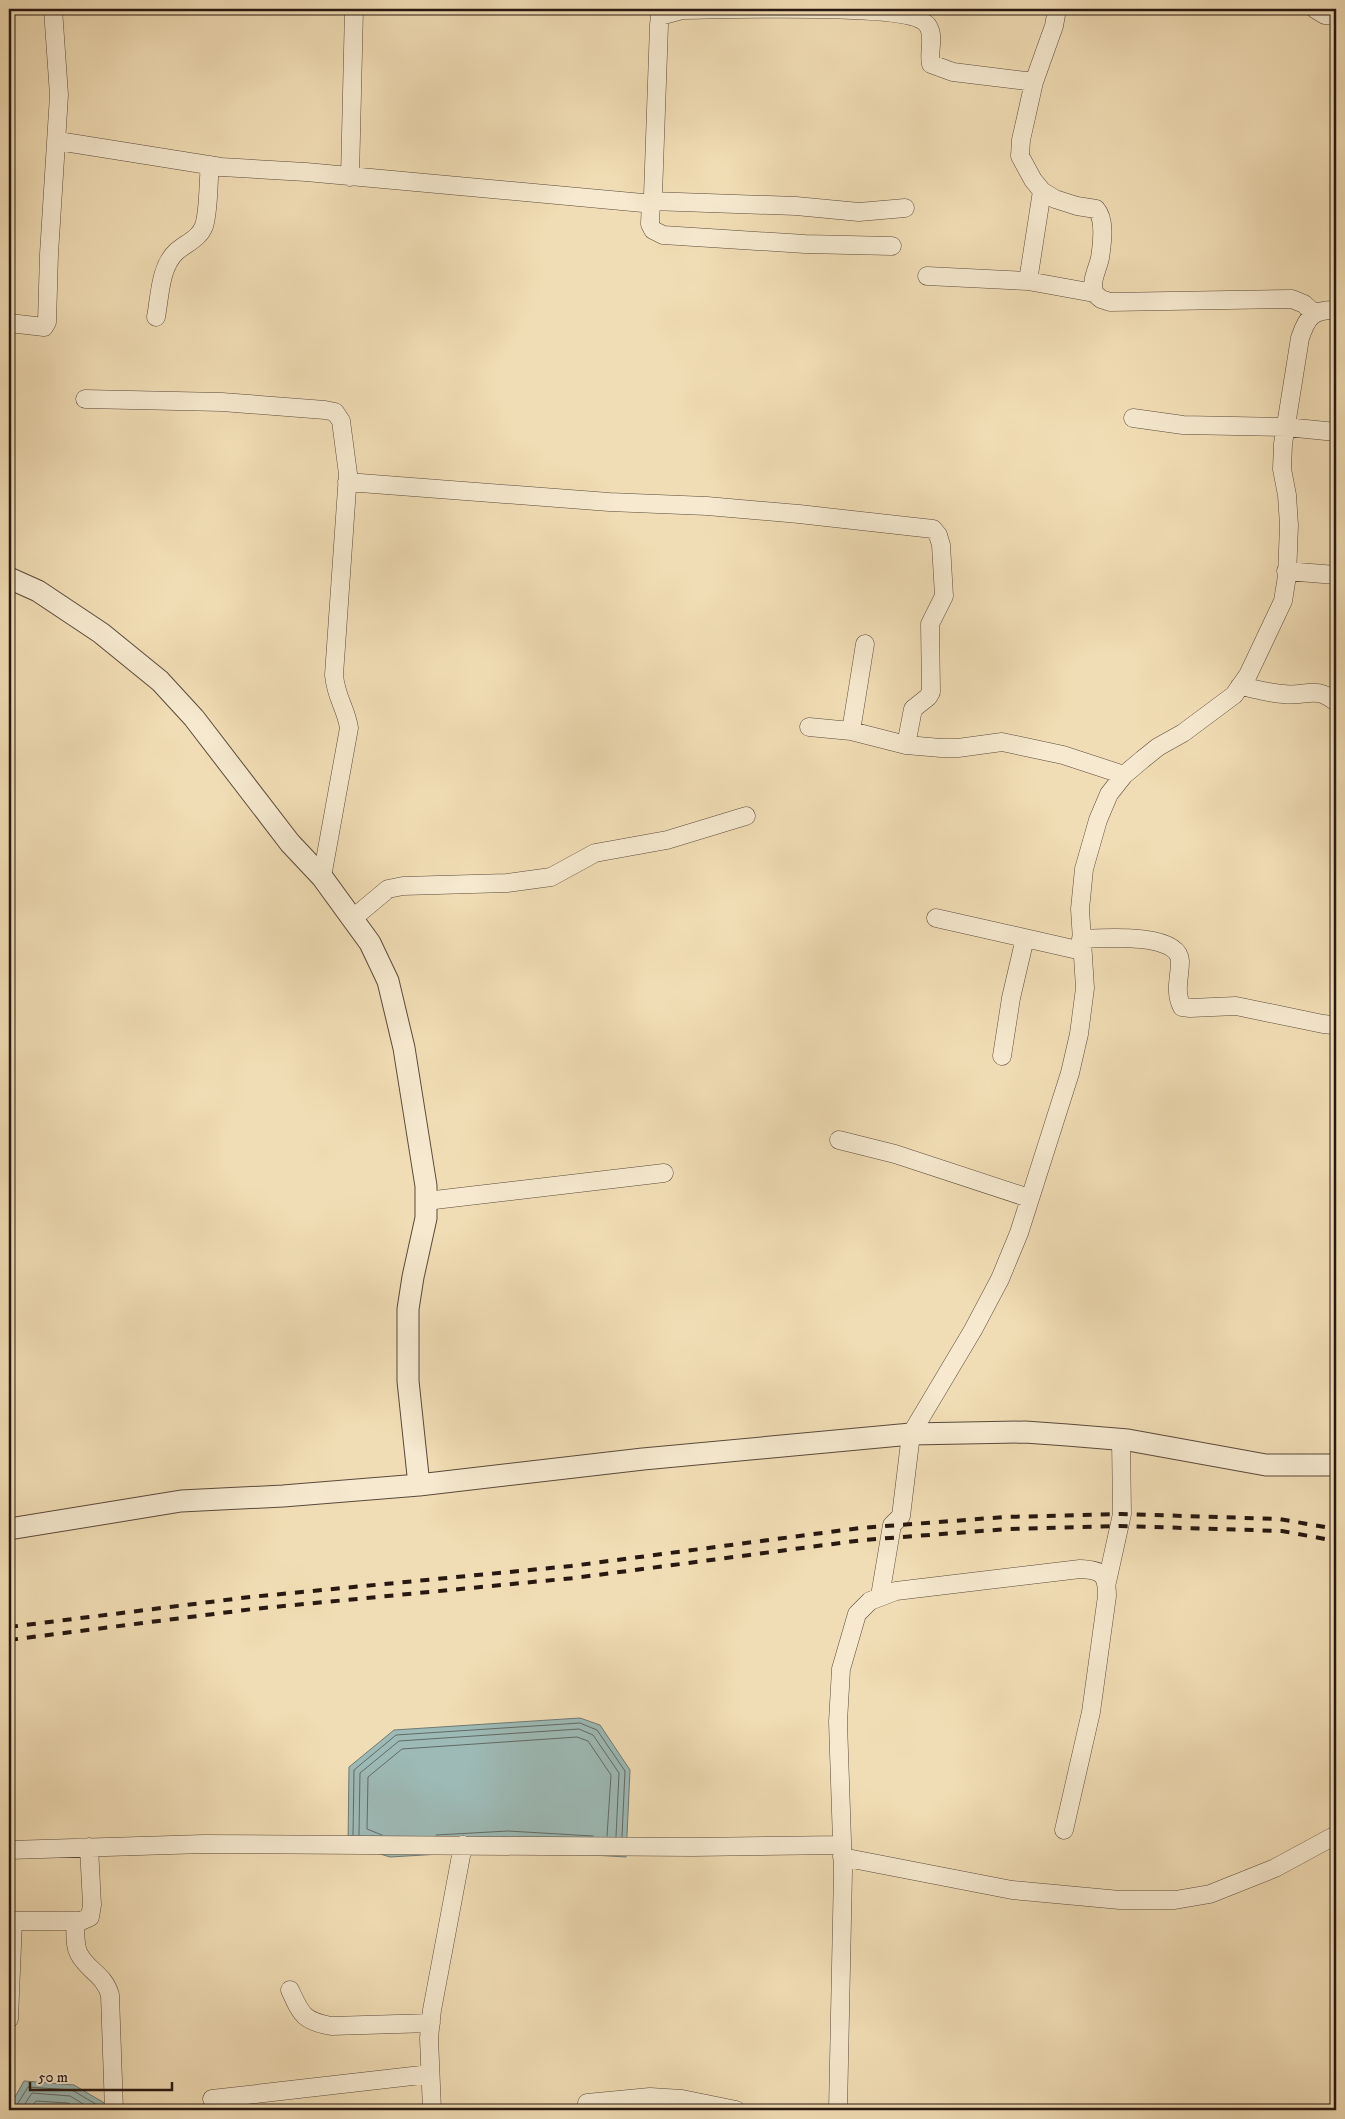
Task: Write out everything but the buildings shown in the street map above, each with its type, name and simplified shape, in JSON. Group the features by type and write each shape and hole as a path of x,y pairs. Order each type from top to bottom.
{"street":[{"path":"9,322 44,327 47,322 49,254 58,141 59,95 54,9"},
{"path":"350,177 354,9"},
{"path":"1058,9 1054,26 1034,82 1021,140 1020,156 1033,180 1042,191 1055,199 1077,206 1096,209 1100,213 1102,218 1101,247 1100,260 1094,276 1094,292"},
{"path":"1314,9 1324,15 1336,16"},
{"path":"892,246 804,244 663,235 653,230 650,224 654,183 660,16 682,10 890,12 918,18 928,25 931,34 929,56 931,64 953,72 1034,82"},
{"path":"58,141 210,165 643,203 651,201 796,206 860,212 904,208"},
{"path":"156,317 163,278 168,263 175,252 199,235 204,225 210,165"},
{"path":"1028,281 1042,191"},
{"path":"927,276 1028,281 1094,292 1101,299 1110,302 1292,299 1304,304 1314,313"},
{"path":"880,1596 892,1526 901,1516 911,1434 973,1330 1000,1279 1019,1233 1070,1073 1079,1034 1085,988 1080,909 1084,869 1098,820 1109,794 1124,774 1158,747 1183,733 1234,695 1248,674 1283,601 1289,526 1287,495 1282,470 1286,427 1300,338 1305,323 1314,313 1327,309 1336,310"},
{"path":"85,399 222,402 335,412 341,421 344,435 347,482 334,675 335,688 348,717 349,728 322,877"},
{"path":"1133,418 1183,425 1286,427 1336,432"},
{"path":"347,482 599,501 707,506 933,529 938,535 941,545 944,596 930,624 931,692 914,710 906,745"},
{"path":"1286,571 1336,574"},
{"path":"9,578 38,591 101,633 160,681 194,718 290,843 322,877 370,943 388,981 404,1048 426,1186 426,1218 416,1258 408,1309 408,1381 419,1485"},
{"path":"850,731 866,644"},
{"path":"1240,686 1285,695 1319,692 1336,702"},
{"path":"809,727 850,731 906,745 958,748 1002,742 1064,755 1124,774"},
{"path":"352,919 388,889 403,886 507,883 550,877 595,853 667,840 746,816"},
{"path":"936,918 1025,938 1081,945 1110,938 1158,941 1174,948 1180,959 1177,984 1178,998 1182,1007 1236,1006 1322,1024 1333,1025 1336,1023"},
{"path":"1002,1056 1011,998 1025,938"},
{"path":"839,1140 895,1154 1029,1198"},
{"path":"426,1201 664,1173"},
{"path":"9,1529 181,1501 284,1496 419,1485 643,1459 911,1434 1025,1432 1121,1439 1266,1464 1336,1465"},
{"path":"1064,1830 1091,1712 1107,1596 1107,1582 1122,1514 1121,1439"},
{"path":"838,2110 842,1851 838,1722 841,1669 857,1614 870,1601 896,1591 1080,1569 1101,1573 1107,1582"},
{"path":"9,1850 204,1844 693,1847 842,1851 1012,1890 1120,1900 1175,1900 1210,1894 1276,1868 1336,1835"},
{"path":"432,2110 430,2074 431,2023 436,1981 463,1845"},
{"path":"9,2019 11,1921 75,1922 86,1920 92,1912 89,1847"},
{"path":"75,1922 76,1947 79,1954 104,1980 110,1995 114,2110"},
{"path":"290,1990 301,2013 308,2020 319,2024 331,2026 431,2023"},
{"path":"212,2099 430,2074"},
{"path":"587,2103 650,2097 682,2099 736,2110"}],"water":[{"path":"580,1718 600,1725 630,1770 626,1857 508,1850 390,1857 348,1844 349,1767 394,1730"},
{"path":"24,2081 74,2085 106,2104 104,2110 9,2110 9,2105"}],"railway":[{"path":"9,1627 250,1597 571,1566 860,1528 1005,1517 1122,1514 1279,1519 1336,1529"},
{"path":"9,1640 253,1609 574,1578 863,1540 1008,1529 1120,1526 1282,1531 1336,1541"}]}
